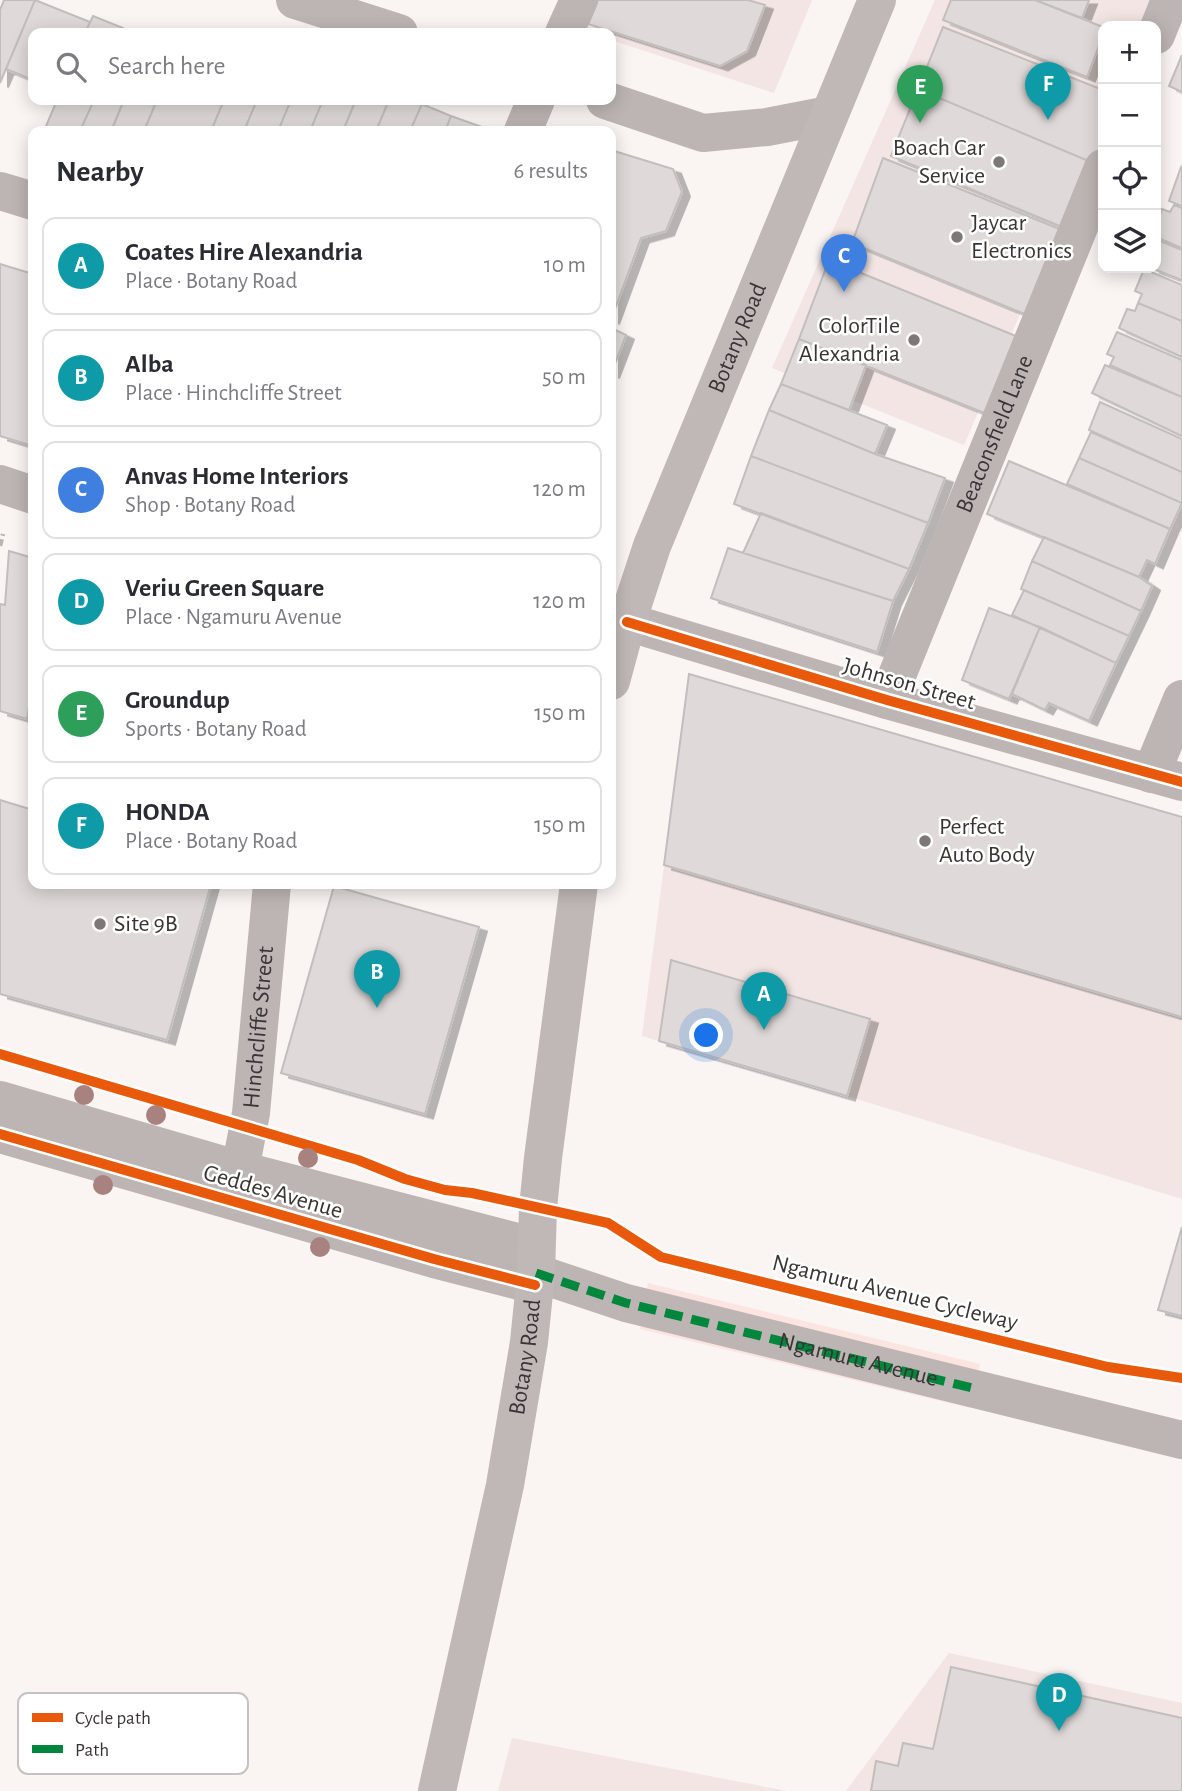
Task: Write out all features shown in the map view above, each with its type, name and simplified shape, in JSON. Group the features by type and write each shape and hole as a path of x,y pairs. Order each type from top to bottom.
{"main road":[{"name":"Botany Road","path":"616,663 652,546 877,0"},
{"name":"Botany Road","path":"437,1789 505,1485 529,1342 543,1158 578,889"}],"street":[{"path":"295,0 383,28"},
{"path":"566,28 579,0"},
{"path":"1161,22 1170,0"},
{"path":"616,104 703,133 767,127 829,115"},
{"path":"525,126 534,105"},
{"name":"Beaconsfield Lane","path":"887,700 1098,180"},
{"path":"0,191 28,199"},
{"path":"0,484 28,493"},
{"name":"Johnson Street","path":"627,622 887,700 1167,778"},
{"path":"1167,778 1182,699"},
{"name":"Hinchcliffe Street","path":"240,1170 250,1121 272,889"},
{"name":"Geddes Avenue","path":"0,1100 240,1170 536,1269"},
{"name":"Geddes Avenue","path":"0,1134 422,1256 536,1269"},
{"name":"Ngamuru Avenue","path":"536,1269 626,1303 1182,1440"}],"path":[{"path":"0,546 3,534"}],"shaded area":[{"path":"595,0 812,0 774,93 616,42 616,28 583,28"},
{"path":"935,0 1155,0 1145,21 1098,21 1098,132 964,445 772,368"},
{"path":"689,674 1182,817 1182,1199 642,1036"},
{"path":"648,1283 980,1364 970,1408 640,1329"},
{"path":"949,1653 1182,1703 1182,1791 846,1791"},
{"path":"512,1738 787,1791 498,1791"}],"building":[{"path":"4,0 35,0 0,83 0,10"},
{"path":"35,0 90,22 87,28 28,28 28,78 6,69"},
{"path":"598,0 748,0 765,5 747,51 720,66 616,33 616,28 601,28 588,24"},
{"path":"951,0 1035,0 1098,25 1098,48 1087,77 943,20"},
{"path":"1035,0 1089,0 1082,18"},
{"path":"93,16 123,28 87,28"},
{"path":"943,27 1098,88 1098,165 918,89"},
{"path":"1182,55 1182,92 1169,86"},
{"name":"Boach Car Service","path":"918,89 1098,165 1074,232 891,156"},
{"path":"55,105 92,105 82,126 46,126"},
{"path":"92,105 122,105 113,126 82,126"},
{"path":"122,105 155,105 146,126 113,126"},
{"path":"155,105 222,105 213,126 146,126"},
{"path":"222,105 255,105 246,126 213,126"},
{"path":"255,105 289,105 280,126 246,126"},
{"path":"289,105 321,105 312,126 280,126"},
{"path":"321,105 354,105 345,126 312,126"},
{"path":"354,105 387,105 378,126 345,126"},
{"path":"387,105 422,105 412,126 378,126"},
{"path":"422,105 451,116 447,126 412,126"},
{"path":"451,116 479,126 447,126"},
{"path":"616,152 673,169 682,192 666,231 641,238 616,306"},
{"name":"Jaycar Electronics","path":"883,158 1062,230 1027,315 852,243"},
{"path":"1182,168 1182,206 1169,201"},
{"path":"1174,205 1182,208 1182,248 1161,239 1161,212 1162,209 1170,212"},
{"path":"1161,241 1182,250 1182,280 1161,272"},
{"name":"ColorTile Alexandria","path":"829,260 1028,341 997,418 799,339"},
{"path":"0,264 28,272 28,444 0,436"},
{"path":"1142,273 1154,273 1182,285 1182,321 1138,303 1142,294 1135,291"},
{"path":"1138,303 1182,321 1182,357 1119,328 1127,309 1135,311"},
{"path":"616,330 626,335 616,361"},
{"path":"1117,332 1182,360 1182,397 1110,365 1114,357 1107,354"},
{"path":"799,339 866,365 849,410 781,384"},
{"path":"1105,365 1182,397 1182,436 1092,393"},
{"path":"781,384 887,425 875,454 769,410"},
{"path":"1100,402 1182,439 1182,472 1089,430"},
{"path":"769,410 875,454 945,478 928,523 751,456"},
{"path":"1091,432 1182,472 1182,503 1079,458"},
{"path":"751,456 928,523 909,569 734,504"},
{"path":"1079,458 1182,503 1170,529 1067,484"},
{"path":"1009,461 1170,529 1155,564 1147,560 1139,577 987,514"},
{"path":"761,513 909,569 893,601 743,553"},
{"path":"1044,537 1139,577 1152,586 1141,611 1032,561"},
{"path":"728,548 893,601 877,652 711,598"},
{"path":"9,551 28,557 27,719 0,711 0,604 5,605"},
{"path":"1032,561 1141,611 1129,636 1021,589"},
{"path":"1024,590 1129,636 1116,663 1012,615"},
{"path":"989,608 1040,627 1009,699 962,680"},
{"path":"1040,627 1116,663 1089,721 1049,703 1045,710 1012,694"},
{"name":"Perfect Auto Body","path":"689,674 1182,817 1182,1017 664,865"},
{"name":"Site 9B","path":"0,800 28,808 28,889 210,889 167,1040 0,994"},
{"path":"333,889 345,889 479,927 425,1114 281,1073"},
{"path":"671,960 870,1019 847,1096 659,1041"},
{"path":"1182,1227 1182,1316 1158,1310"},
{"path":"951,1667 1182,1718 1182,1791 871,1791 876,1761 898,1766 903,1743 933,1749"}],"marked path":[{"path":"536,1273 626,1303 976,1389"}],"cycle path":[{"path":"627,622 887,700 1182,782"},
{"name":"Ngamuru Avenue Cycleway","path":"0,1054 358,1160 405,1179 445,1190 472,1193 608,1223 661,1257 1108,1367 1182,1378"},
{"path":"0,1134 434,1259 535,1285"}],"place":[{"name":"HONDA","path":"1048,120"},
{"name":"Groundup","path":"920,123"},
{"name":"Boach Car Service","path":"999,162"},
{"name":"Jaycar Electronics","path":"957,237"},
{"name":"Anvas Home Interiors","path":"844,292"},
{"name":"ColorTile Alexandria","path":"914,340"},
{"name":"Perfect Auto Body","path":"925,841"},
{"name":"Site 9B","path":"100,924"},
{"name":"Alba","path":"377,1008"},
{"name":"Coates Hire Alexandria","path":"764,1030"},
{"name":"Veriu Green Square","path":"1059,1731"}]}
